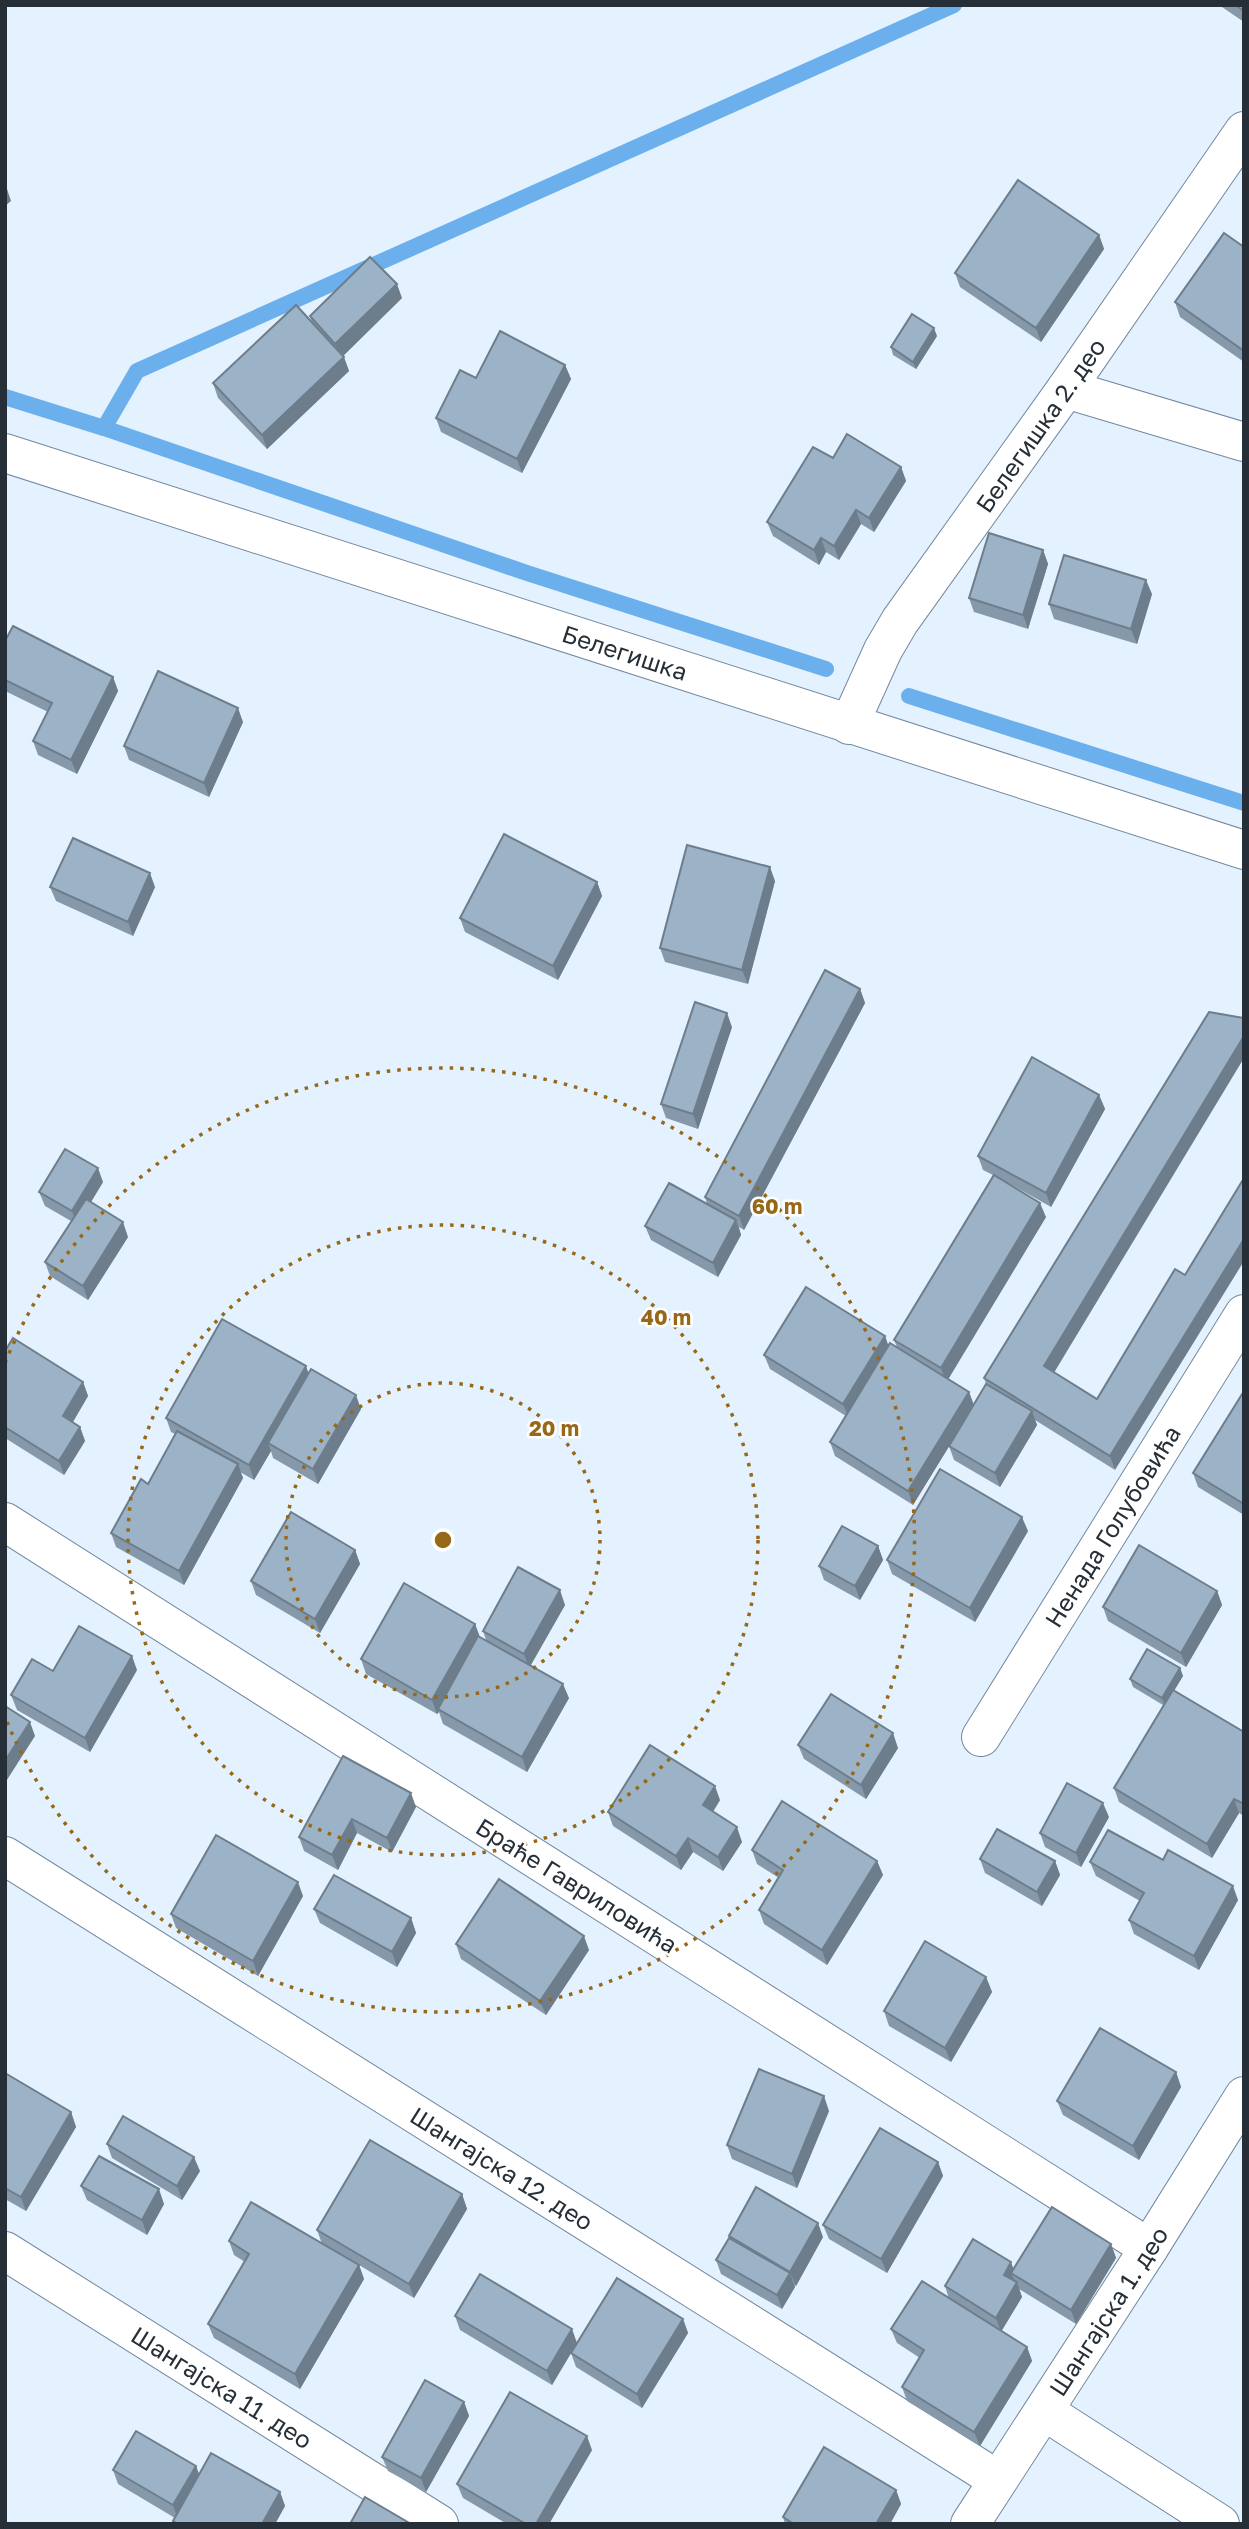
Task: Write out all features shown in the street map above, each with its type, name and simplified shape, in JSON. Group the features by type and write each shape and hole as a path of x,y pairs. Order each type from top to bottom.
{"street":[{"name":"Белегишка 2. део","path":"849,725 883,650 900,621 1066,389 1244,131"},
{"path":"1066,389 1244,442"},
{"name":"Белегишка","path":"5,453 1244,850"},
{"name":"Ненада Голубовића","path":"981,1737 1244,1314"},
{"name":"Браће Гавриловића","path":"5,1522 1149,2248"},
{"name":"Шангајска 12. део","path":"5,1856 998,2480"},
{"name":"Шангајска 1. део","path":"970,2524 1244,2096"},
{"name":"Шангајска 11. део","path":"5,2251 439,2524"},
{"path":"1044,2411 1220,2524"}],"building":[{"path":"1018,180 1099,235 1036,328 955,273"},
{"path":"1224,233 1244,247 1244,351 1175,302"},
{"path":"370,257 397,284 335,344 310,316"},
{"path":"296,305 344,357 262,435 213,383"},
{"path":"912,314 934,328 913,362 891,347"},
{"path":"500,331 565,365 517,459 436,418 460,370 476,378"},
{"path":"847,434 901,467 869,518 856,510 834,546 821,538 814,550 767,522 813,447 833,458"},
{"path":"989,533 1043,550 1023,615 969,598"},
{"path":"1064,555 1146,580 1131,629 1049,604"},
{"path":"13,626 113,677 71,760 33,741 52,703 5,680 5,641"},
{"path":"158,671 238,708 204,783 124,746"},
{"path":"504,834 597,882 553,966 460,918"},
{"path":"73,838 150,873 128,922 50,887"},
{"path":"687,845 770,867 742,970 660,948"},
{"path":"825,970 860,989 739,1216 705,1197"},
{"path":"695,1002 727,1013 693,1114 661,1104"},
{"path":"1209,1012 1244,1018 1244,1036 1044,1366 1097,1399 1175,1269 1185,1275 1244,1178 1244,1239 1110,1456 984,1378"},
{"path":"1032,1057 1099,1095 1046,1193 978,1156"},
{"path":"65,1149 98,1168 72,1211 39,1192"},
{"path":"994,1175 1040,1203 941,1368 894,1340"},
{"path":"669,1183 736,1220 713,1263 645,1226"},
{"path":"86,1199 123,1222 83,1286 45,1262"},
{"path":"806,1287 885,1336 843,1404 764,1355"},
{"path":"222,1319 306,1366 249,1465 166,1418"},
{"path":"13,1338 83,1382 63,1416 80,1427 59,1461 5,1427 5,1351"},
{"path":"890,1343 969,1392 908,1491 830,1442"},
{"path":"311,1369 356,1395 313,1469 268,1443"},
{"path":"986,1384 1032,1411 995,1473 949,1446"},
{"path":"1244,1391 1244,1504 1193,1473"},
{"path":"177,1431 238,1464 179,1571 111,1533 141,1479 148,1484"},
{"path":"940,1469 1022,1517 970,1608 887,1560"},
{"path":"291,1512 355,1550 315,1619 251,1581"},
{"path":"842,1526 878,1546 855,1586 819,1566"},
{"path":"1139,1545 1217,1591 1181,1653 1103,1607"},
{"path":"518,1567 560,1590 524,1654 483,1631"},
{"path":"404,1583 475,1624 432,1700 361,1659"},
{"path":"79,1626 132,1656 85,1738 11,1695 32,1659 53,1671"},
{"path":"478,1636 563,1684 522,1757 438,1709"},
{"path":"1147,1649 1180,1668 1162,1698 1130,1679"},
{"path":"1173,1690 1244,1732 1244,1804 1234,1799 1207,1844 1114,1788"},
{"path":"831,1694 893,1733 861,1785 798,1745"},
{"path":"5,1706 30,1722 5,1761"},
{"path":"650,1745 715,1786 703,1805 737,1827 718,1857 688,1838 676,1856 608,1812"},
{"path":"343,1756 411,1793 387,1838 352,1819 332,1855 299,1837"},
{"path":"1067,1783 1103,1803 1076,1853 1040,1833"},
{"path":"782,1801 877,1861 822,1950 759,1910 783,1870 752,1850"},
{"path":"997,1829 1055,1861 1037,1892 980,1859"},
{"path":"1108,1830 1163,1860 1168,1850 1233,1886 1194,1956 1129,1920 1144,1893 1090,1862"},
{"path":"216,1835 298,1882 253,1961 171,1914"},
{"path":"334,1875 411,1918 392,1952 314,1909"},
{"path":"499,1879 584,1936 540,2001 456,1944"},
{"path":"925,1941 986,1977 945,2048 884,2011"},
{"path":"1100,2028 1176,2072 1133,2146 1057,2101"},
{"path":"759,2069 824,2096 792,2174 727,2145"},
{"path":"5,2073 71,2112 21,2197 5,2188"},
{"path":"123,2116 194,2157 177,2186 107,2144"},
{"path":"880,2128 938,2162 881,2259 823,2225"},
{"path":"370,2140 462,2194 409,2284 317,2230"},
{"path":"99,2156 159,2189 142,2220 81,2186"},
{"path":"756,2187 818,2223 790,2272 729,2236"},
{"path":"251,2202 359,2265 295,2374 208,2324 249,2254 229,2241"},
{"path":"1052,2207 1111,2244 1071,2310 1011,2273"},
{"path":"729,2238 790,2273 777,2295 716,2260"},
{"path":"973,2239 1011,2262 1004,2275 1017,2282 996,2318 945,2286"},
{"path":"480,2274 572,2329 547,2371 455,2316"},
{"path":"617,2278 683,2319 637,2394 571,2353"},
{"path":"922,2281 1027,2347 974,2432 902,2387 924,2350 891,2329"},
{"path":"425,2380 464,2402 421,2478 382,2457"},
{"path":"510,2392 587,2436 536,2524 526,2524 457,2484"},
{"path":"136,2431 196,2466 173,2505 113,2470"},
{"path":"824,2447 896,2490 876,2524 794,2524 783,2517"},
{"path":"211,2453 280,2492 262,2524 178,2524 173,2521"},
{"path":"365,2497 411,2524 350,2524"}],"waterway":[{"path":"104,428 137,371 954,5"},
{"path":"5,397 104,428 527,573 826,669"},
{"path":"909,696 1244,803"}]}
